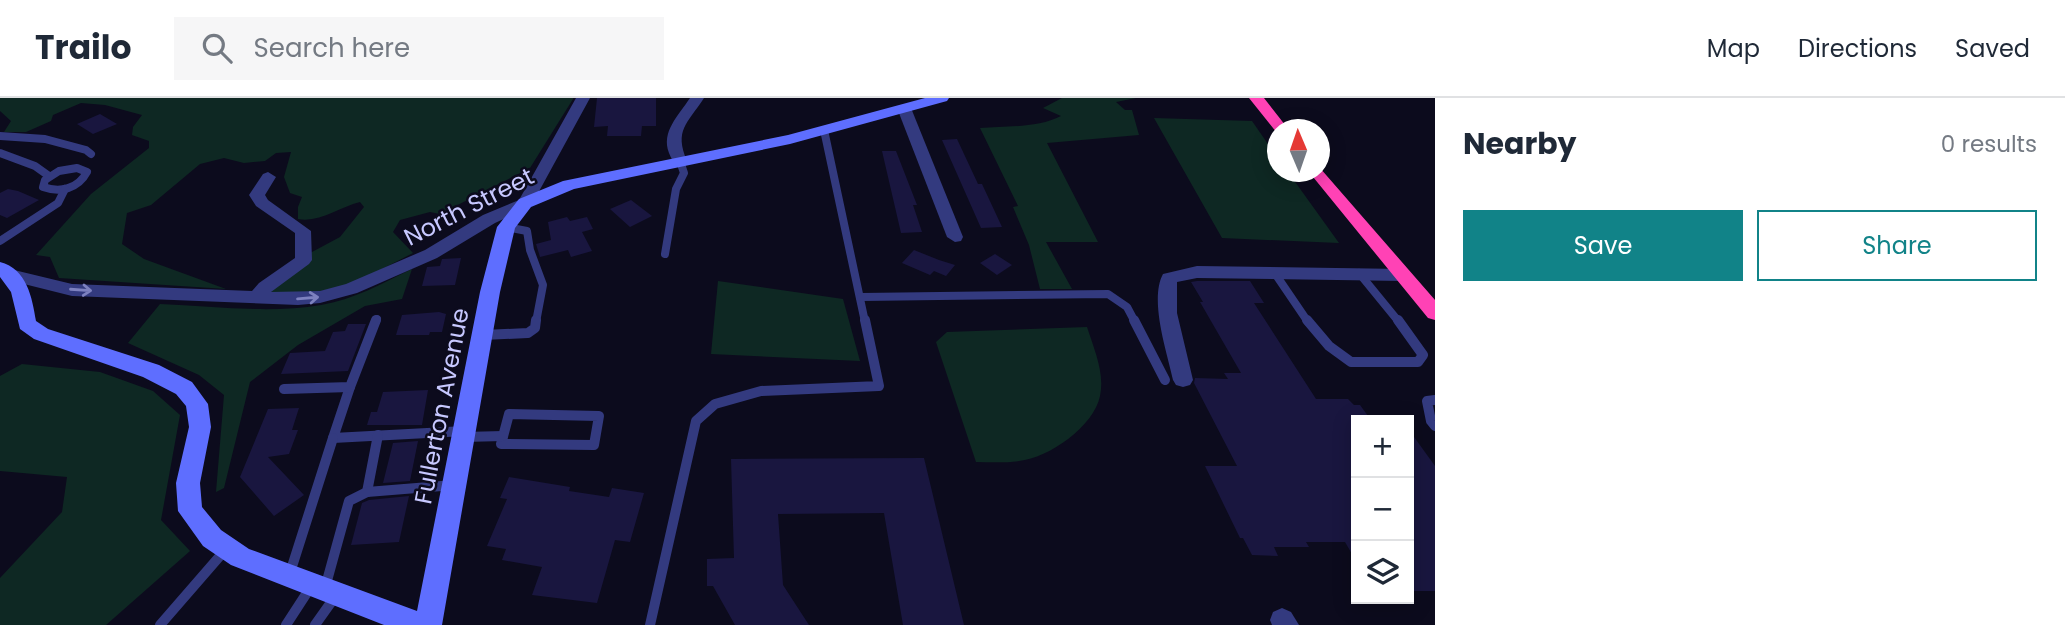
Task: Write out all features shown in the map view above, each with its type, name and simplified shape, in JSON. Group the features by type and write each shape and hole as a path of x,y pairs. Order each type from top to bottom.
{"highway":[{"path":"1256,98 1273,119"},
{"path":"1325,182 1435,313"}],"street":[{"path":"525,203 538,175 583,98"},
{"path":"680,161 672,142 696,98"},
{"name":"North Street","path":"7,272 72,290 298,299 351,289 431,254 489,219 569,185 824,130 942,98"},
{"path":"904,108 955,237"},
{"path":"256,298 299,263 304,255 303,231 262,203 257,195 268,177"},
{"name":"Fullerton Avenue","path":"428,625 506,228 525,203"},
{"path":"7,272 20,288 27,324 41,334 151,371 184,388 197,404 200,427 188,482 190,511 212,538 240,557 418,625"},
{"path":"1174,380 1166,285 1168,278 1189,273 1403,275"}],"lane":[{"path":"650,625 696,421 715,404 761,391 879,386 824,130"},
{"path":"0,136 46,139 86,150 91,154"},
{"path":"0,153 35,166 49,176"},
{"path":"665,254 676,189 684,173 680,161"},
{"path":"70,168 85,170 85,179 65,189 46,189 43,184 49,176 70,168"},
{"path":"0,241 58,203 65,189"},
{"path":"483,335 528,333 535,328 543,285 530,250 527,231 506,228"},
{"path":"0,229 12,233"},
{"path":"1274,272 1327,346 1341,358 1351,362 1418,362 1423,355 1417,344 1359,273"},
{"path":"861,297 1108,294 1127,307 1174,380"},
{"path":"289,576 350,387 377,319"},
{"path":"284,389 350,387"},
{"path":"1435,400 1427,401 1431,421 1435,426"},
{"path":"509,415 599,415 594,445 501,444 503,436 509,415"},
{"path":"333,438 378,435 503,436"},
{"path":"367,492 378,435"},
{"path":"315,625 349,501 367,492 454,485"},
{"path":"160,625 227,548"},
{"path":"286,625 325,589"}],"green space":[{"path":"0,98 573,99 530,168 440,214 430,212 400,220 393,232 413,253 355,283 313,293 271,294 272,286 312,252 340,237 364,207 360,202 322,217 298,219 298,207 302,197 290,193 284,177 291,152 276,153 265,161 244,163 224,158 200,164 151,205 127,213 122,244 144,259 226,289 59,278 50,257 36,255 91,194 149,148 149,141 132,135 133,127 142,115 105,105 81,103 53,115 51,121 26,132 4,132 11,121 0,111"},
{"path":"1062,98 1136,98 1116,102 1125,110 1132,110 1139,135 1047,143 1098,242 1046,242 1072,289 1040,289 1029,245 1013,207 1018,206 980,128 1021,126 1052,120 1061,116 1043,108"},
{"path":"1154,118 1252,121 1267,143 1267,182 1295,182 1339,243 1222,238"},
{"path":"412,269 402,299 365,306 298,345 250,382 224,488 216,492 224,395 199,375 128,343 160,304 261,309 301,308 333,303 356,295"},
{"path":"718,281 843,299 860,361 711,354"},
{"path":"1087,327 1098,361 1101,387 1096,407 1080,429 1056,447 1031,459 976,462 936,342 947,332"},
{"path":"22,364 100,372 153,391 180,415 161,520 190,551 106,625 0,625 0,578 62,512 67,477 0,471 0,376"}],"building":[{"path":"597,98 656,98 656,126 642,126 641,136 607,136 608,126 594,127"},
{"path":"100,114 117,124 93,134 77,124"},
{"path":"957,139 1002,227 981,228 942,140"},
{"path":"882,151 896,151 917,205 913,205 922,232 901,233"},
{"path":"8,189 39,200 7,218 0,215 0,193"},
{"path":"631,200 652,216 630,227 610,209"},
{"path":"567,217 570,221 587,217 593,229 582,232 592,251 571,257 568,250 540,257 536,244 551,240 548,222"},
{"path":"914,250 955,265 946,276 934,271 930,275 902,263"},
{"path":"995,254 1012,265 997,275 980,263"},
{"path":"461,258 455,285 422,286 427,267 440,266 442,259"},
{"path":"1250,281 1264,303 1254,303 1316,399 1348,399 1354,405 1360,405 1367,415 1351,415 1351,552 1345,542 1306,542 1309,547 1274,547 1278,556 1252,555 1243,538 1240,538 1205,466 1237,466 1194,383 1195,378 1228,379 1224,373 1241,373 1191,282"},
{"path":"439,312 446,314 442,332 430,332 429,335 396,335 402,315"},
{"path":"348,324 366,324 348,371 281,374 290,353 325,351 333,332 345,331"},
{"path":"428,390 422,425 367,425 371,412 377,412 383,392"},
{"path":"299,408 292,430 298,430 289,454 268,457 304,495 274,516 240,477 268,409"},
{"path":"1414,437 1435,466 1435,591 1414,591"},
{"path":"418,441 410,481 383,483 393,443"},
{"path":"924,458 964,625 903,625 884,513 778,514 783,585 809,625 735,625 713,586 707,586 707,559 734,558 731,459"},
{"path":"509,477 570,487 569,491 609,497 612,488 644,493 630,542 615,540 597,603 532,595 542,567 502,560 506,549 487,546 507,499 500,498"},
{"path":"409,496 399,542 351,545 362,503"}]}
